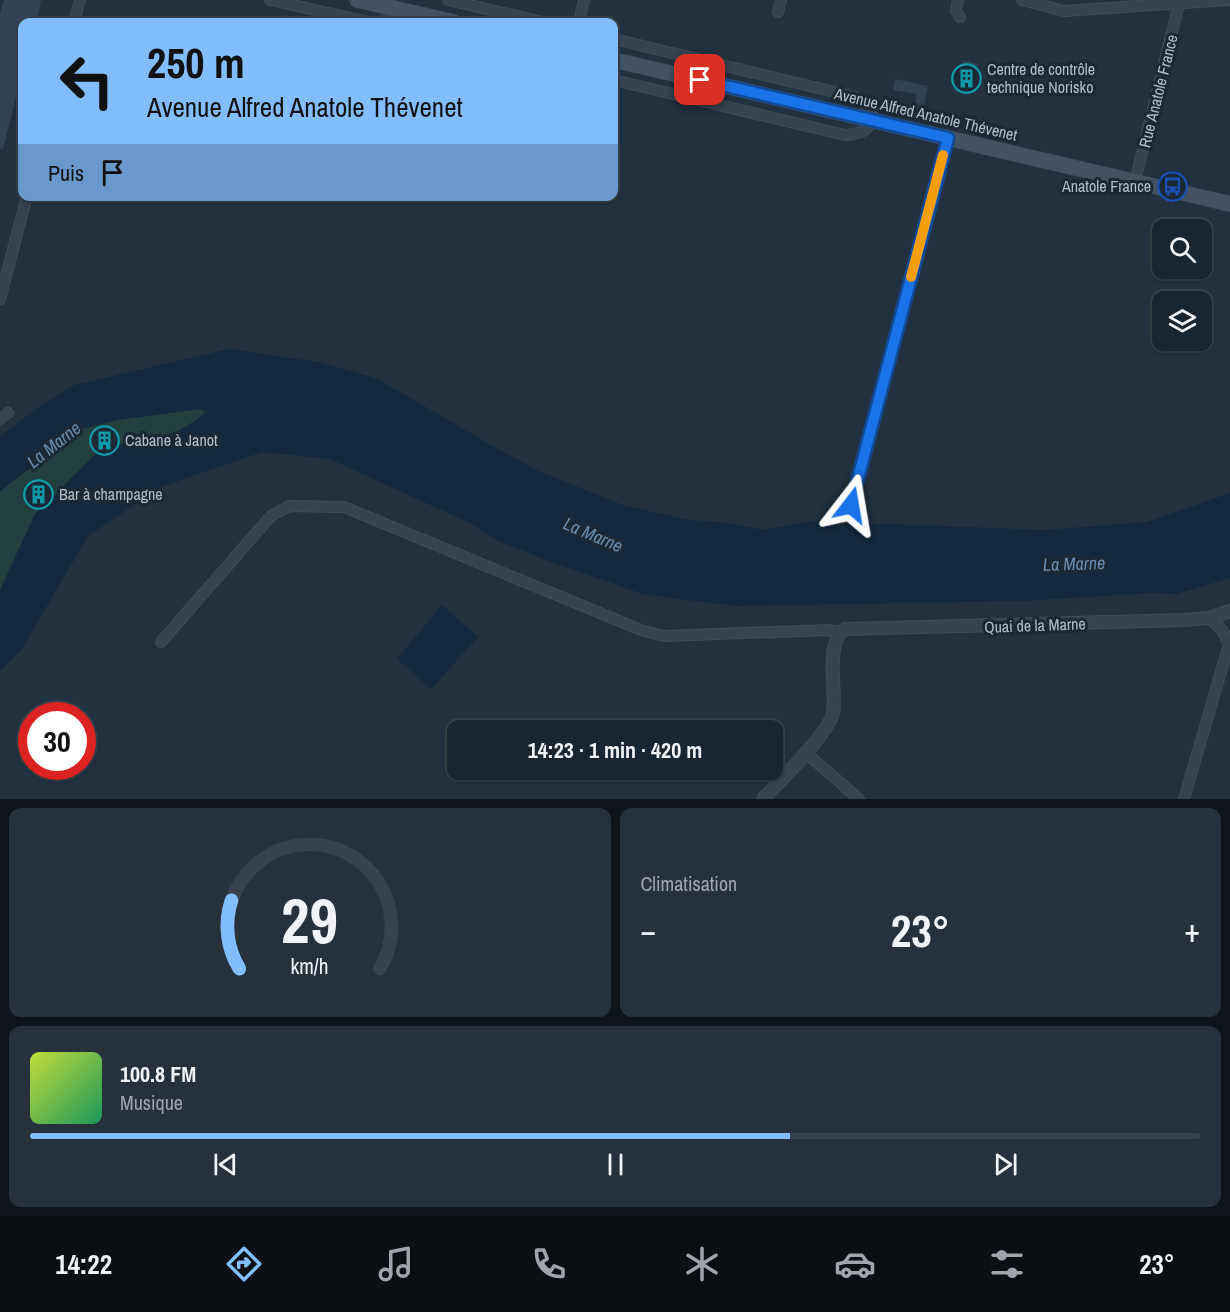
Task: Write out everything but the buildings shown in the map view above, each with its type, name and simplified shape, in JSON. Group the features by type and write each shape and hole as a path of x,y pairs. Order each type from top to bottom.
{"main road":[{"path":"357,0 388,10 432,18"},
{"name":"Avenue Alfred Anatole Thévenet","path":"618,61 1230,204"}],"street":[{"path":"75,18 80,0"},
{"path":"270,0 351,18"},
{"path":"448,0 526,18"},
{"path":"580,18 584,0"},
{"path":"778,12 781,0"},
{"path":"958,0 956,11 960,17"},
{"path":"1022,0 1064,10 1228,0"},
{"name":"Rue Anatole France","path":"1135,181 1179,2"},
{"path":"618,40 855,97 872,110 874,120 868,129 859,134 844,135 618,81"},
{"path":"851,505 948,138"},
{"path":"0,299 26,201"},
{"path":"161,642 271,516 289,506 321,505 344,507 641,630 664,636 818,630 840,632 834,646 833,716 764,799"},
{"name":"Quai de la Marne","path":"840,632 850,628 928,629 1209,618 1230,611"},
{"path":"1184,799 1230,642 1222,630 1209,618"},
{"path":"805,752 859,799"}],"green space":[{"path":"201,409 205,411 204,414 177,432 98,452 35,514 0,590 0,491 82,429 117,420"}],"water":[{"name":"La Marne","path":"229,349 318,362 376,378 543,473 625,506 690,520 728,523 763,530 810,521 830,525 889,524 1044,530 1147,522 1230,493 1230,578 1176,594 1153,593 1022,601 737,606 671,598 643,594 496,540 472,524 330,459 262,452 161,487 88,536 21,650 0,671 0,590 35,514 98,452 182,429 205,412 201,409 117,420 82,429 0,491 0,437 34,410 74,385"},
{"path":"442,605 478,637 431,689 397,659"}],"slow traffic":[{"path":"911,277 943,155"}],"place":[{"name":"Centre de contrôle technique Norisko","path":"966,78"},
{"name":"Anatole France","path":"1172,186"},
{"name":"Cabane à Janot","path":"104,440"},
{"name":"Bar à champagne","path":"38,494"}],"route":[{"path":"700,80 948,138 851,505"}]}
